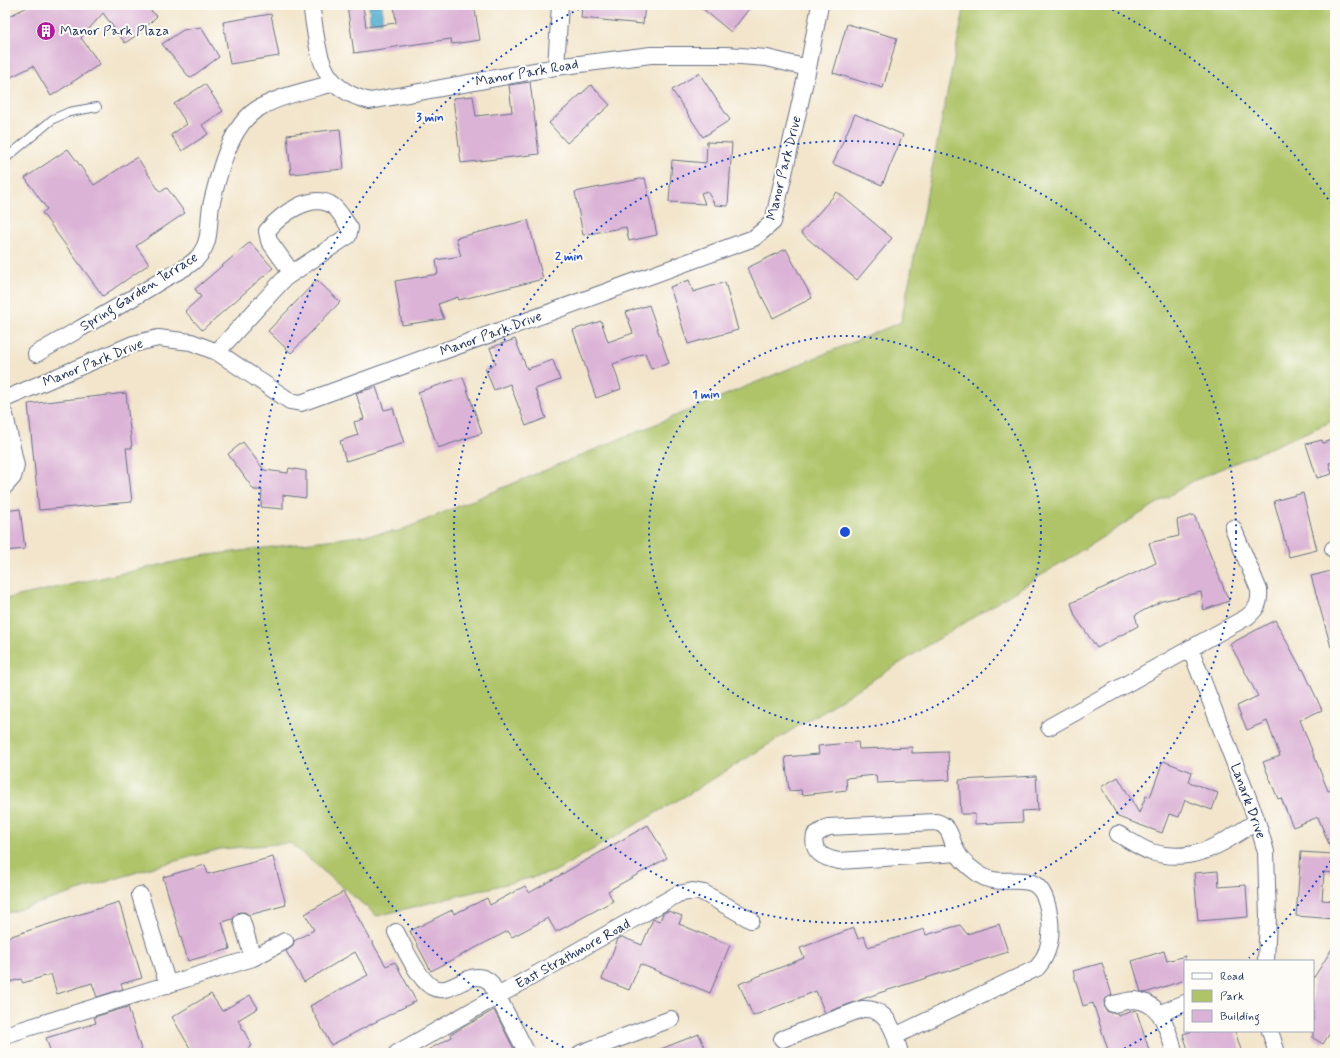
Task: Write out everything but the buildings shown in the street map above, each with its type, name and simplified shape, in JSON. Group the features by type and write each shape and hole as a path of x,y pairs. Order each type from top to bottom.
{"street":[{"name":"Manor Park Road","path":"311,5 321,59 326,72 334,83 344,92 370,101 556,67 652,55 727,55 767,58 808,68"},
{"path":"556,67 560,5"},
{"name":"Manor Park Drive","path":"5,399 133,344 158,338 191,342 216,352 290,401 301,403 754,238 773,222 808,68 820,5"},
{"name":"Spring Garden Terrace","path":"36,354 137,296 192,262 201,254 207,241 217,181 236,133 258,108 288,96 334,83"},
{"path":"216,352 292,273 348,236 350,228 333,206 318,200 307,203 292,210 275,222 267,231 269,241 292,273"},
{"path":"5,415 9,450 16,466 13,477 5,486"},
{"path":"1049,727 1247,617 1256,610 1260,599 1259,590 1233,528"},
{"name":"Lanark Drive","path":"1190,648 1257,821 1266,852 1268,918 1266,960"},
{"path":"1118,834 1151,851 1176,857 1196,854 1216,847 1257,821"},
{"path":"895,1036 1037,968 1045,959 1051,931 1046,896 1040,888 1032,882 1021,880 989,879 979,875 967,865 957,853 948,828 943,824 936,822 828,827 815,835 815,849 818,854 828,859 839,861 957,853"},
{"name":"East Strathmore Road","path":"398,1053 678,894 693,891 704,893 751,920"},
{"path":"140,895 168,984"},
{"path":"242,921 253,958"},
{"path":"396,932 423,978 432,986 441,989 478,976 485,978 490,982 527,1053"},
{"path":"5,1035 253,958 285,941"},
{"path":"1114,1004 1134,1000 1143,1002 1161,1013 1175,1053"},
{"path":"1161,1013 1184,1003"},
{"path":"782,1039 862,1009 870,1008 886,1017 891,1023 900,1053"},
{"path":"581,1053 671,1019"},
{"path":"1270,1032 1277,1053"}],"lane":[{"path":"5,159 53,119 69,112 97,107"}],"green space":[{"path":"965,5 1335,5 1335,420 1193,481 692,792 554,872 377,916 290,843 220,849 150,868 5,914 5,599 201,556 399,531 901,322"}],"water":[{"path":"369,5 382,5 382,22 370,22"}],"place":[{"name":"Manor Park Plaza","path":"46,31"}]}
